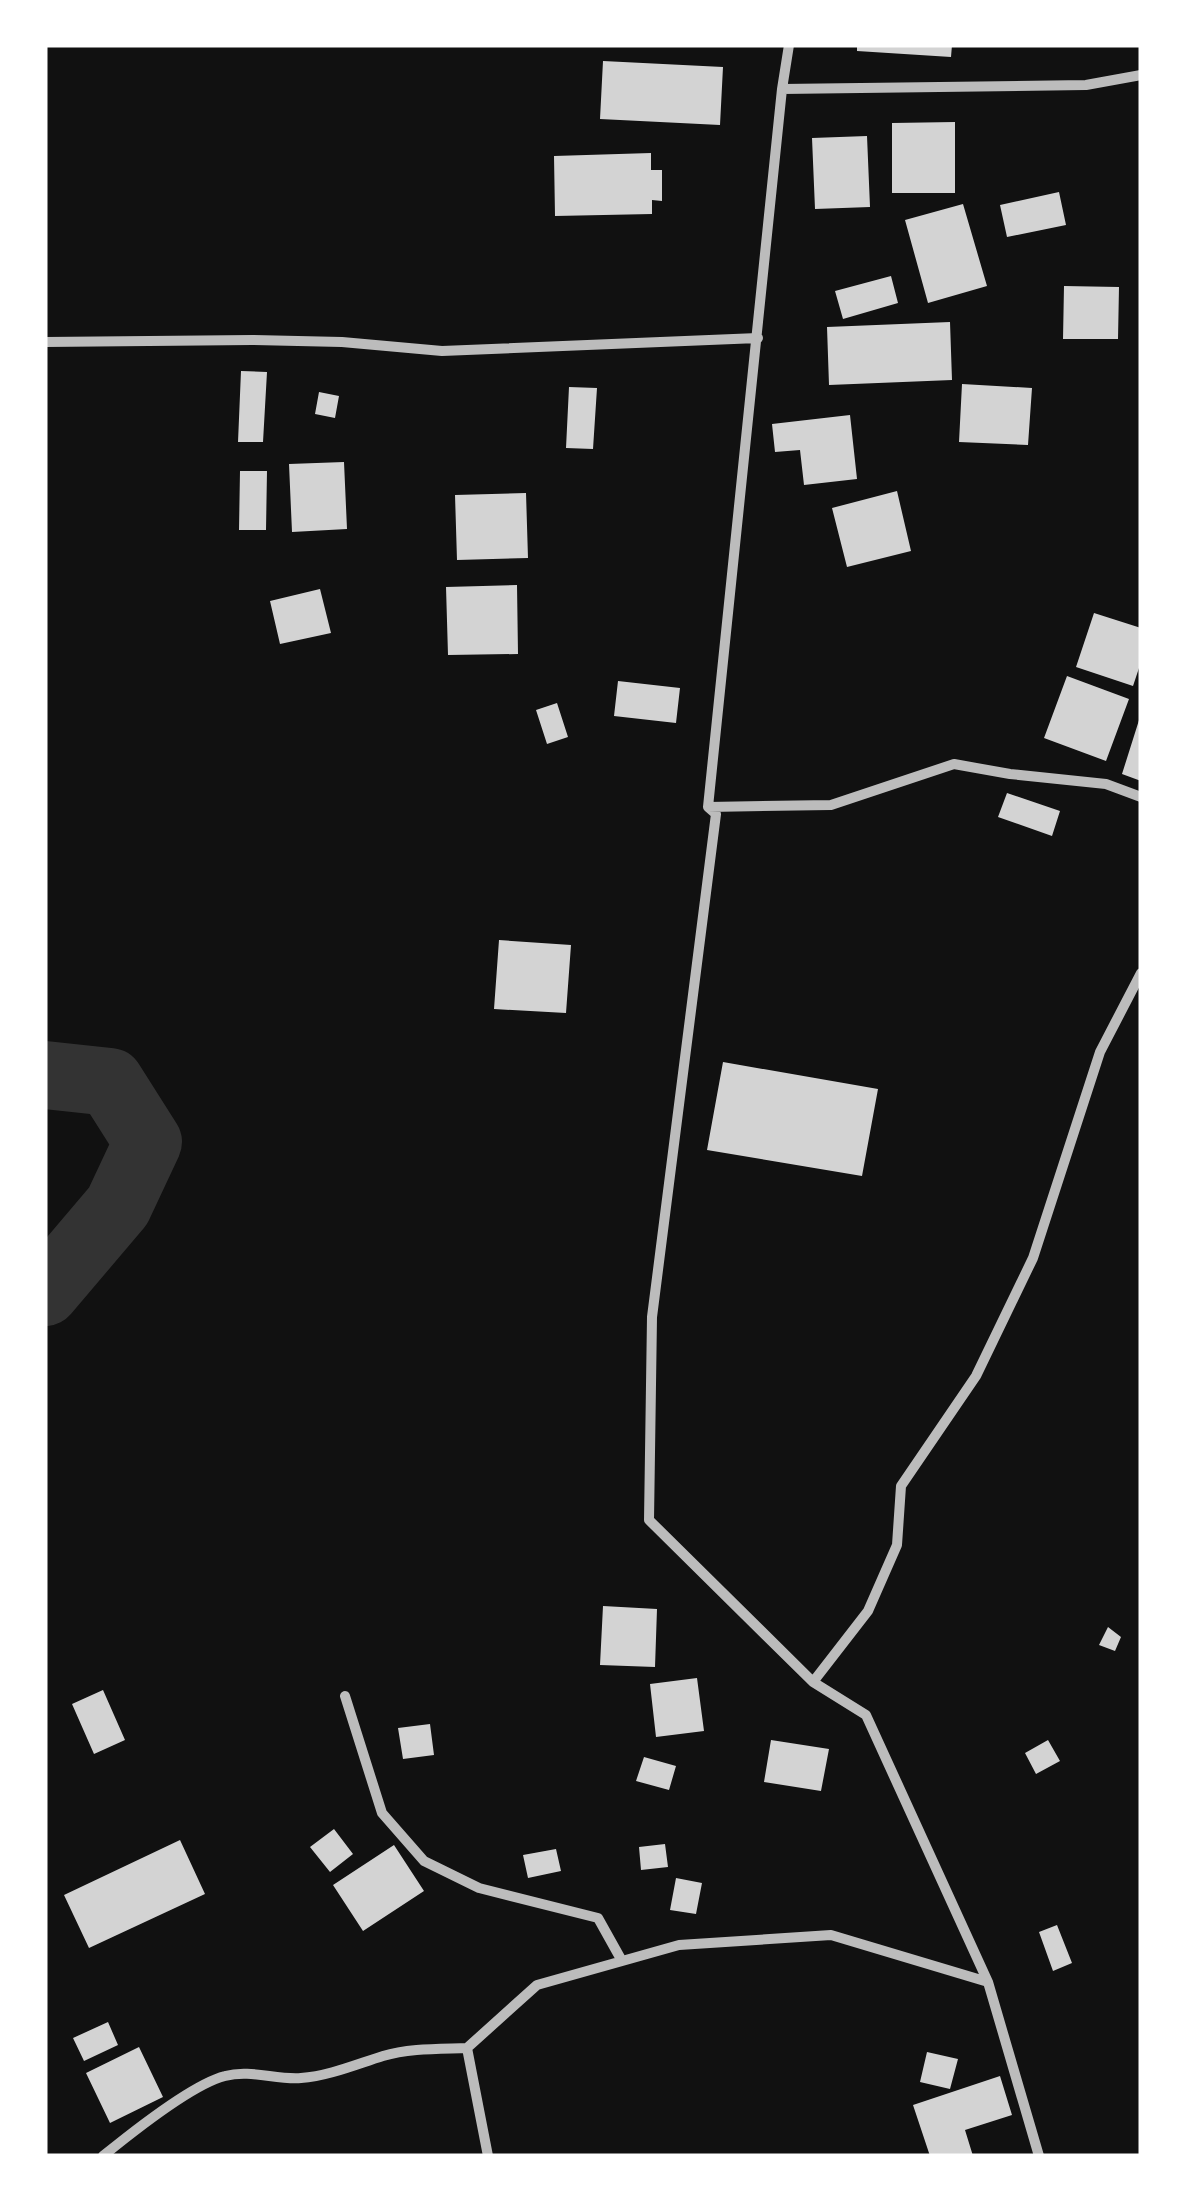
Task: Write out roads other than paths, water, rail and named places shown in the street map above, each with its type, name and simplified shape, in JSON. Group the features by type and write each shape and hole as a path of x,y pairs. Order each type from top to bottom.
{"street":[{"path":"708,807 789,45"},
{"path":"782,88 1086,85 1141,75"},
{"path":"45,342 270,340 442,351 758,338"},
{"path":"708,807 831,805 954,764 1106,784 1141,797"},
{"path":"708,807 716,814 652,1317 649,1520 813,1682 866,1716 988,1982 1039,2156"},
{"path":"813,1682 868,1611 897,1546 901,1486 976,1376 1033,1258 1100,1052 1141,973"},
{"path":"346,1696 382,1813 424,1861 479,1888 598,1918 622,1961"},
{"path":"102,2156 187,2095 222,2076 301,2078 385,2056 468,2048 536,1985 679,1945 831,1935 988,1982"},
{"path":"468,2048 488,2156"}],"waterway":[{"path":"45,1075 110,1082 148,1142 118,1206 45,1292"}]}
